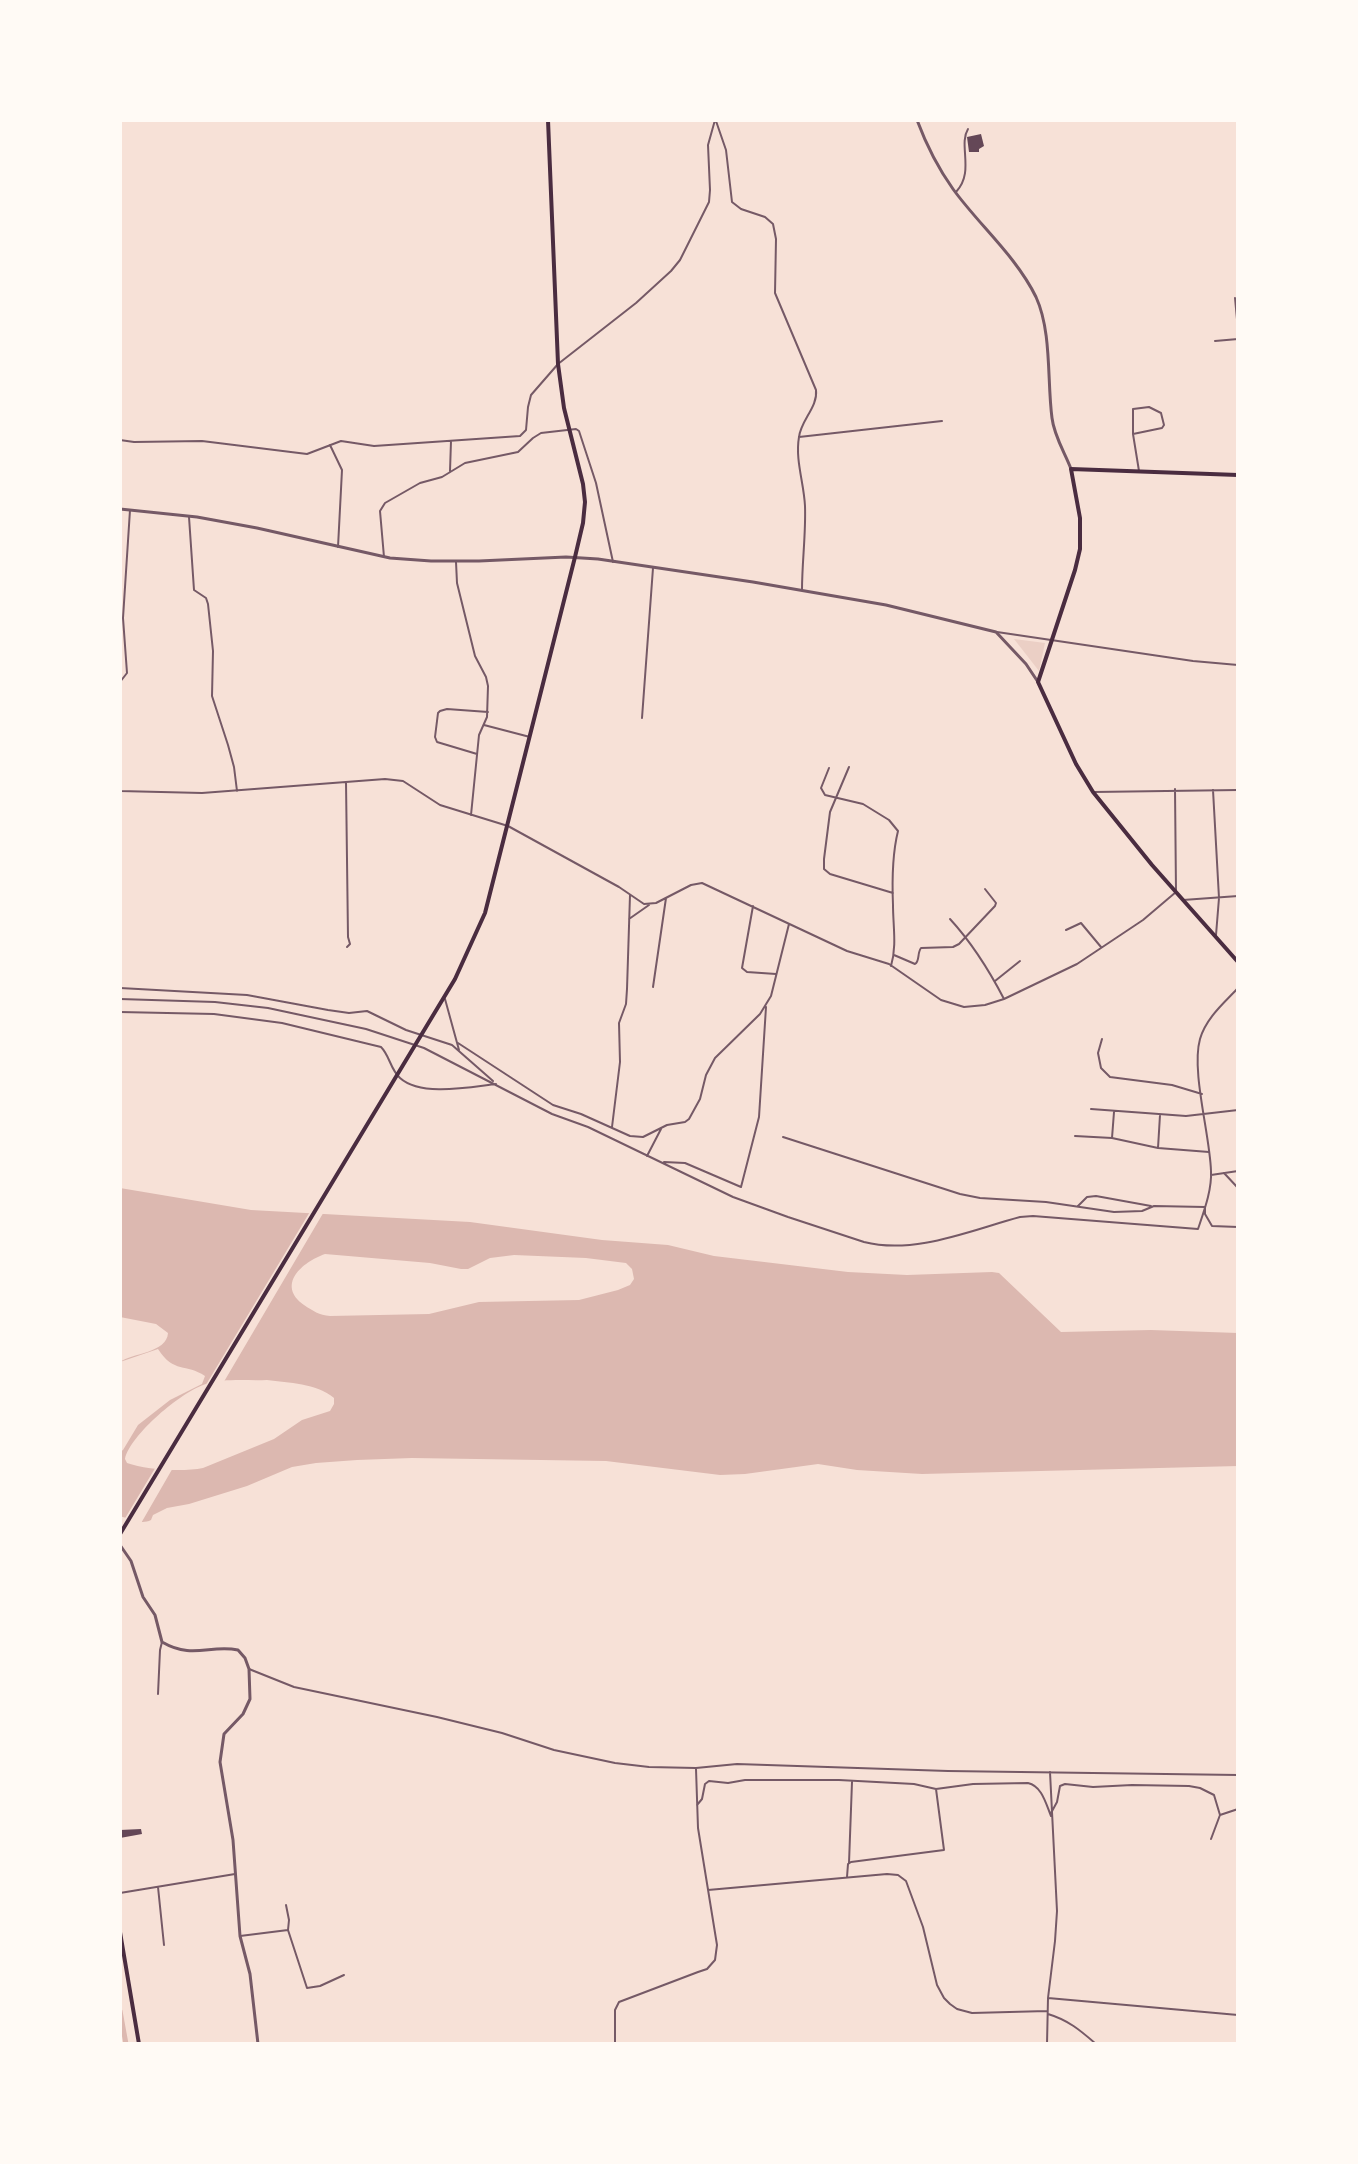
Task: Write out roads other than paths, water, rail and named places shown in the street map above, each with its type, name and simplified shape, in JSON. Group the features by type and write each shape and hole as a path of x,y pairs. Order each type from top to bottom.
{"main road":[{"path":"120,1534 444,996 471,948 485,913 575,557 583,524 585,502 558,364 548,120"},
{"path":"1238,475 1071,469 1080,518 1080,549 1038,682 1076,764 1093,792 1238,962"},
{"path":"120,1932 139,2044"}],"street":[{"path":"120,440 135,442 202,441 307,454 330,444 346,441 374,446 514,438 524,434 531,394 558,364 636,303 680,260 709,202 711,190 708,145 715,120"},
{"path":"715,120 726,150 732,202 741,209 768,219 774,227 776,239 775,293 814,383 816,394 814,404 802,425 799,437 798,456 804,504 802,590"},
{"path":"917,120 927,146 956,192 1006,252 1029,284 1037,300 1046,342 1052,421 1071,469"},
{"path":"956,192 962,186 967,155 964,135 968,129"},
{"path":"1235,298 1238,330"},
{"path":"1215,341 1238,339"},
{"path":"1133,434 1162,428 1164,425 1161,413 1149,407 1133,409 1133,434 1139,471"},
{"path":"799,437 942,421"},
{"path":"384,556 380,511 383,504 420,483 436,479 471,461 518,452 542,433 576,429 579,431 589,459 613,562"},
{"path":"450,471 451,441"},
{"path":"330,444 342,470 338,547"},
{"path":"120,509 189,516 257,528 384,556 431,561 575,557 613,562 886,605 996,632 1238,665"},
{"path":"120,682 128,673 123,618 130,510"},
{"path":"189,516 194,590 206,598 208,604 213,651 212,696 228,745 237,791"},
{"path":"456,561 457,582 475,656 487,681 488,712 479,735 471,815"},
{"path":"642,718 653,568"},
{"path":"996,632 1016,653 1038,682"},
{"path":"477,754 437,742 435,737 438,713 447,709 488,712"},
{"path":"483,725 530,737"},
{"path":"849,767 830,812 824,869 830,874 893,893"},
{"path":"829,768 821,788 825,795 837,799 854,800 863,804 880,813 898,831 894,843 894,955 891,966"},
{"path":"120,778 121,791 202,793 399,780 440,805 508,826 560,853 639,901 649,904"},
{"path":"346,782 348,937 351,944 347,948"},
{"path":"629,919 649,904 699,882 847,951 891,966 934,996 950,1004 975,1007 1004,999 1077,964 1143,920 1176,892 1175,789"},
{"path":"1093,792 1175,789 1238,790"},
{"path":"1213,790 1219,898 1216,938"},
{"path":"894,955 915,964 918,962 921,948 953,947 959,944 995,906 996,903 985,889"},
{"path":"612,1127 620,1062 619,1023 626,1004 630,894"},
{"path":"1183,900 1238,896"},
{"path":"653,987 666,898"},
{"path":"753,906 742,968 747,972 777,974"},
{"path":"950,919 966,936 1004,999"},
{"path":"458,1043 554,1105 581,1114 630,1136 639,1138 662,1127 685,1122 700,1099 706,1075 715,1058 766,1006 771,996 789,922"},
{"path":"1066,930 1081,923 1101,948"},
{"path":"995,981 1020,961"},
{"path":"120,988 247,995 349,1013 367,1011 406,1030 452,1045 496,1084"},
{"path":"120,999 215,1002 268,1008 366,1029 424,1048 552,1114 588,1127 733,1197 877,1245 901,1247 1020,1217 1033,1216 1198,1229 1211,1175 1198,1066 1199,1040 1208,1020 1238,988"},
{"path":"444,996 459,1050"},
{"path":"661,1162 685,1163 741,1186 759,1117 766,1006"},
{"path":"120,1012 214,1014 282,1023 381,1047 385,1051 390,1067 399,1077 414,1086 452,1089 496,1084"},
{"path":"1102,1039 1098,1053 1101,1068 1110,1077 1172,1084 1202,1094"},
{"path":"1090,1109 1204,1115 1238,1110"},
{"path":"1112,1138 1114,1112"},
{"path":"1158,1148 1161,1114"},
{"path":"647,1156 662,1127"},
{"path":"1075,1136 1112,1138 1158,1148 1209,1152"},
{"path":"783,1137 960,1194 980,1198 1046,1202 1113,1212 1142,1210 1154,1206"},
{"path":"1211,1175 1238,1171"},
{"path":"1224,1173 1238,1188"},
{"path":"1077,1206 1088,1197 1096,1196 1154,1206 1205,1207"},
{"path":"1205,1207 1207,1219 1212,1226 1238,1228 1238,1206"},
{"path":"120,1545 131,1561 136,1582 143,1597 156,1615 162,1642 158,1694"},
{"path":"162,1642 192,1652 238,1650 249,1669 251,1684 247,1709 224,1734 220,1762 233,1840 240,1936 250,1974 258,2044"},
{"path":"249,1669 294,1687 437,1717 582,1757 649,1767 696,1768 737,1764 948,1771 1238,1775"},
{"path":"615,2044 615,2010 619,2002 698,1972 707,1968 715,1960 717,1945 698,1828 696,1768"},
{"path":"1047,2044 1048,1998 1057,1911 1050,1771"},
{"path":"698,1805 702,1799 705,1784 709,1781 732,1783 745,1780 852,1781 914,1784 936,1789 973,1784 1028,1783 1039,1790 1051,1815"},
{"path":"847,1877 852,1781"},
{"path":"1051,1815 1058,1802 1060,1786 1065,1784 1093,1787 1132,1785 1200,1788 1214,1795 1220,1815 1211,1839"},
{"path":"849,1863 945,1850 936,1789"},
{"path":"1220,1815 1238,1809"},
{"path":"120,1893 235,1874"},
{"path":"708,1890 894,1874 906,1881 923,1927 937,1985 944,1998 957,2009 972,2013 1047,2013 1065,2019 1096,2044"},
{"path":"158,1887 164,1946"},
{"path":"286,1905 288,1930 307,1988 320,1986 344,1975"},
{"path":"240,1936 288,1930"},
{"path":"1048,1998 1238,2015"}],"waterway":[{"path":"120,2011 126,2044"}]}
